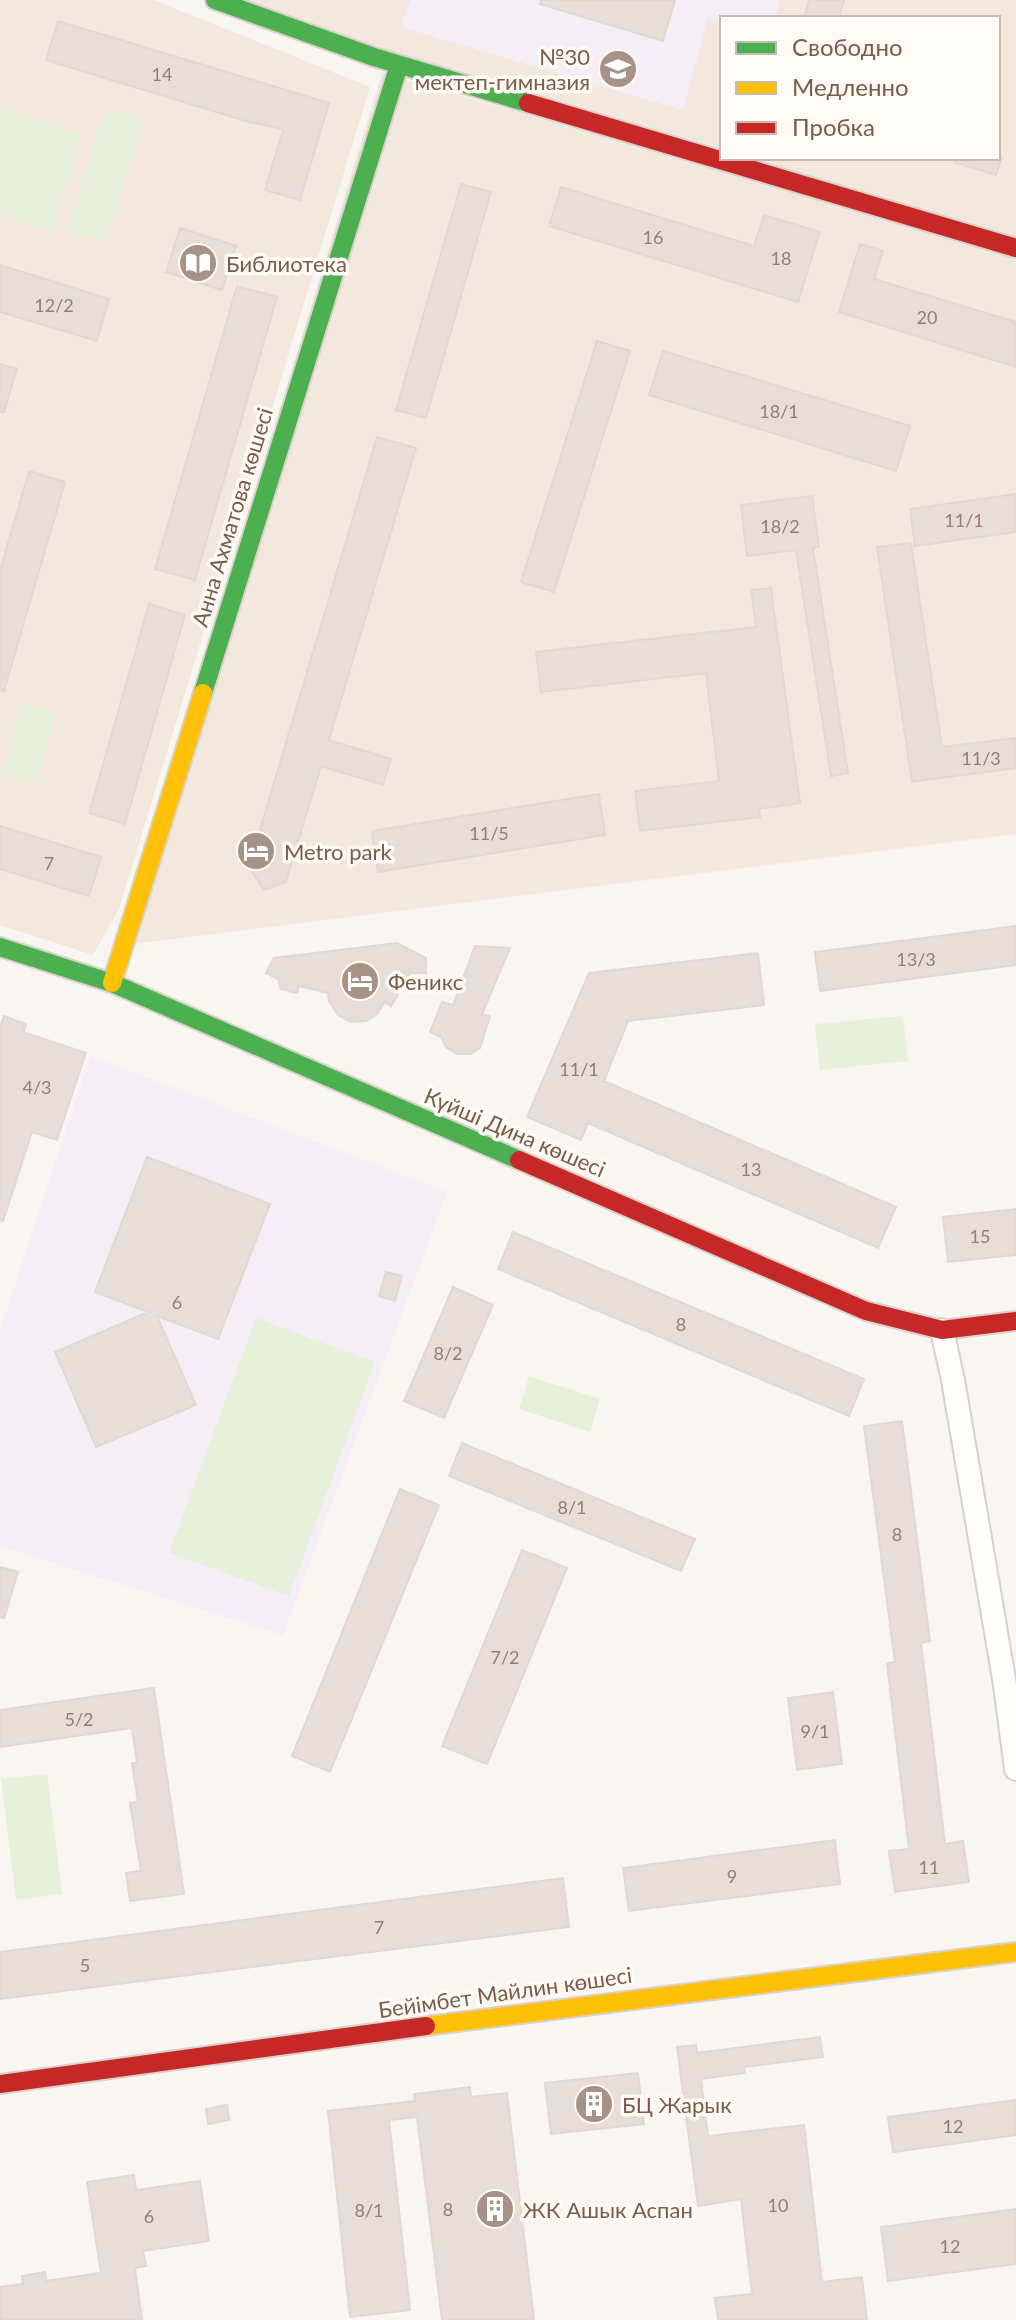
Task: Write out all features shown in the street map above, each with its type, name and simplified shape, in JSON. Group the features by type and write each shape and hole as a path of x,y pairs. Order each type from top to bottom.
{"street":[{"path":"215,0 399,65 1016,248"},
{"name":"Анна Ахматова көшесі","path":"112,983 399,65"},
{"name":"Күйші Дина көшесі","path":"0,947 112,983 866,1311 942,1330 1016,1321"},
{"path":"942,1330 997,1639 1016,1769"},
{"name":"Бейімбет Майлин көшесі","path":"0,2084 599,2003 1016,1952"}],"shaded area":[{"path":"0,0 153,0 370,87 119,909 93,955 0,925"},
{"path":"215,0 1016,0 1016,248 720,160 1000,160 1000,16 720,16 720,160 374,57"},
{"name":"№30 мектеп-гимназия","path":"410,0 780,0 776,16 720,16 720,20 708,17 683,110 401,27"},
{"path":"382,73 1016,256 1016,834 117,946"},
{"path":"90,1056 447,1192 283,1635 0,1546 0,1331"}],"green space":[{"path":"0,108 82,136 50,231 0,214"},
{"path":"105,109 142,120 106,241 68,230"},
{"path":"21,703 56,712 37,782 2,773"},
{"path":"903,1016 908,1061 820,1070 815,1024"},
{"path":"256,1318 375,1362 289,1596 169,1553"},
{"path":"529,1376 600,1399 590,1432 519,1409"},
{"path":"47,1774 62,1894 16,1900 1,1779"}],"building":[{"path":"541,0 675,0 663,41 540,4"},
{"path":"809,0 844,0 840,16 805,16"},
{"path":"58,21 329,103 300,200 265,190 283,129 249,122 46,60"},
{"path":"1002,158 996,175 954,160"},
{"path":"461,184 491,192 426,418 396,410"},
{"path":"561,187 754,246 764,215 820,232 798,302 549,226"},
{"path":"180,228 236,246 222,290 166,272"},
{"path":"860,244 883,251 874,279 1016,322 1016,367 839,312"},
{"path":"0,265 109,299 97,341 0,312"},
{"path":"237,286 277,297 195,580 155,569"},
{"path":"597,341 630,351 554,592 521,582"},
{"path":"663,351 910,426 896,471 649,395"},
{"path":"0,364 17,369 4,412 0,412"},
{"path":"377,437 416,448 329,740 391,759 383,785 321,766 286,882 264,890 249,867"},
{"path":"29,471 65,482 4,691 0,690 0,571"},
{"path":"1016,494 1016,532 915,546 910,509"},
{"path":"812,496 819,547 813,548 848,773 831,776 796,550 747,556 741,505"},
{"path":"911,543 942,747 1016,738 1016,768 912,782 877,547"},
{"path":"771,588 800,803 759,809 760,817 640,831 635,791 719,781 706,673 541,692 536,652 756,627 751,590"},
{"path":"149,604 185,615 125,824 89,813"},
{"path":"599,794 605,835 378,872 372,831"},
{"path":"0,826 101,857 89,896 0,869"},
{"path":"1016,926 1016,965 820,991 815,952"},
{"name":"Феникс","path":"397,943 426,958 426,973 411,973 391,1006 385,1002 377,1014 366,1021 351,1022 338,1015 329,1001 328,993 299,986 297,993 281,989 278,979 266,973 274,958"},
{"path":"475,946 510,948 482,1014 490,1016 480,1048 470,1054 457,1054 446,1047 441,1037 430,1032 442,1002 453,1005"},
{"path":"758,953 764,1005 628,1021 604,1081 896,1207 878,1248 588,1123 581,1140 527,1117 589,973"},
{"path":"4,1016 26,1024 23,1032 86,1053 57,1140 32,1132 3,1221 0,1220 0,1028"},
{"path":"147,1157 270,1204 218,1339 157,1316 196,1405 96,1447 55,1352 148,1312 95,1292"},
{"path":"1016,1209 1016,1255 948,1262 943,1217"},
{"path":"513,1232 864,1379 849,1416 498,1269"},
{"path":"386,1272 402,1276 395,1301 379,1296"},
{"path":"453,1287 493,1305 444,1418 404,1401"},
{"path":"902,1421 930,1641 921,1643 945,1844 963,1841 969,1882 895,1892 889,1851 909,1849 887,1663 895,1662 864,1426"},
{"path":"462,1443 695,1539 681,1571 449,1476"},
{"path":"400,1489 439,1505 330,1772 292,1756"},
{"path":"522,1550 567,1568 487,1764 442,1746"},
{"path":"0,1567 18,1572 4,1618 0,1617"},
{"path":"154,1688 184,1894 130,1901 126,1873 141,1871 130,1803 138,1802 132,1763 137,1763 132,1728 0,1747 0,1710"},
{"path":"833,1692 842,1764 797,1770 788,1698"},
{"path":"835,1840 840,1884 629,1911 623,1868"},
{"path":"563,1878 569,1927 0,1999 0,1952"},
{"path":"820,2037 823,2057 744,2067 745,2073 701,2079 708,2136 804,2125 822,2282 862,2277 867,2320 718,2320 715,2298 752,2294 741,2199 698,2206 677,2047 696,2045 697,2053"},
{"name":"БЦ Жарык","path":"638,2073 644,2124 551,2134 545,2083"},
{"path":"470,2087 471,2097 507,2093 534,2320 442,2320 417,2117 389,2120 410,2310 350,2317 328,2111 415,2101 414,2094"},
{"path":"1016,2100 1016,2135 893,2152 888,2117"},
{"path":"227,2105 229,2120 208,2124 206,2109"},
{"path":"134,2175 136,2190 200,2181 209,2241 143,2251 146,2266 135,2268 142,2320 0,2320 0,2287 23,2284 22,2276 45,2272 46,2281 101,2273 87,2182"},
{"path":"1016,2209 1016,2264 888,2281 881,2227"}],"traffic: fast":[{"path":"215,0 374,57 528,103"},
{"path":"203,693 399,65"},
{"path":"0,947 112,983 519,1160"}],"traffic: slow":[{"path":"112,983 203,693"},
{"path":"426,2026 1016,1952"}],"traffic: jam":[{"path":"528,103 1016,248"},
{"path":"519,1160 866,1311 942,1330 1016,1321"},
{"path":"0,2084 426,2026"}],"place":[{"name":"№30 мектеп-гимназия","path":"618,69"},
{"name":"Библиотека","path":"198,263"},
{"name":"Metro park","path":"256,851"},
{"name":"Феникс","path":"360,981"},
{"name":"БЦ Жарык","path":"594,2104"},
{"name":"ЖК Ашык Аспан","path":"495,2209"}]}
